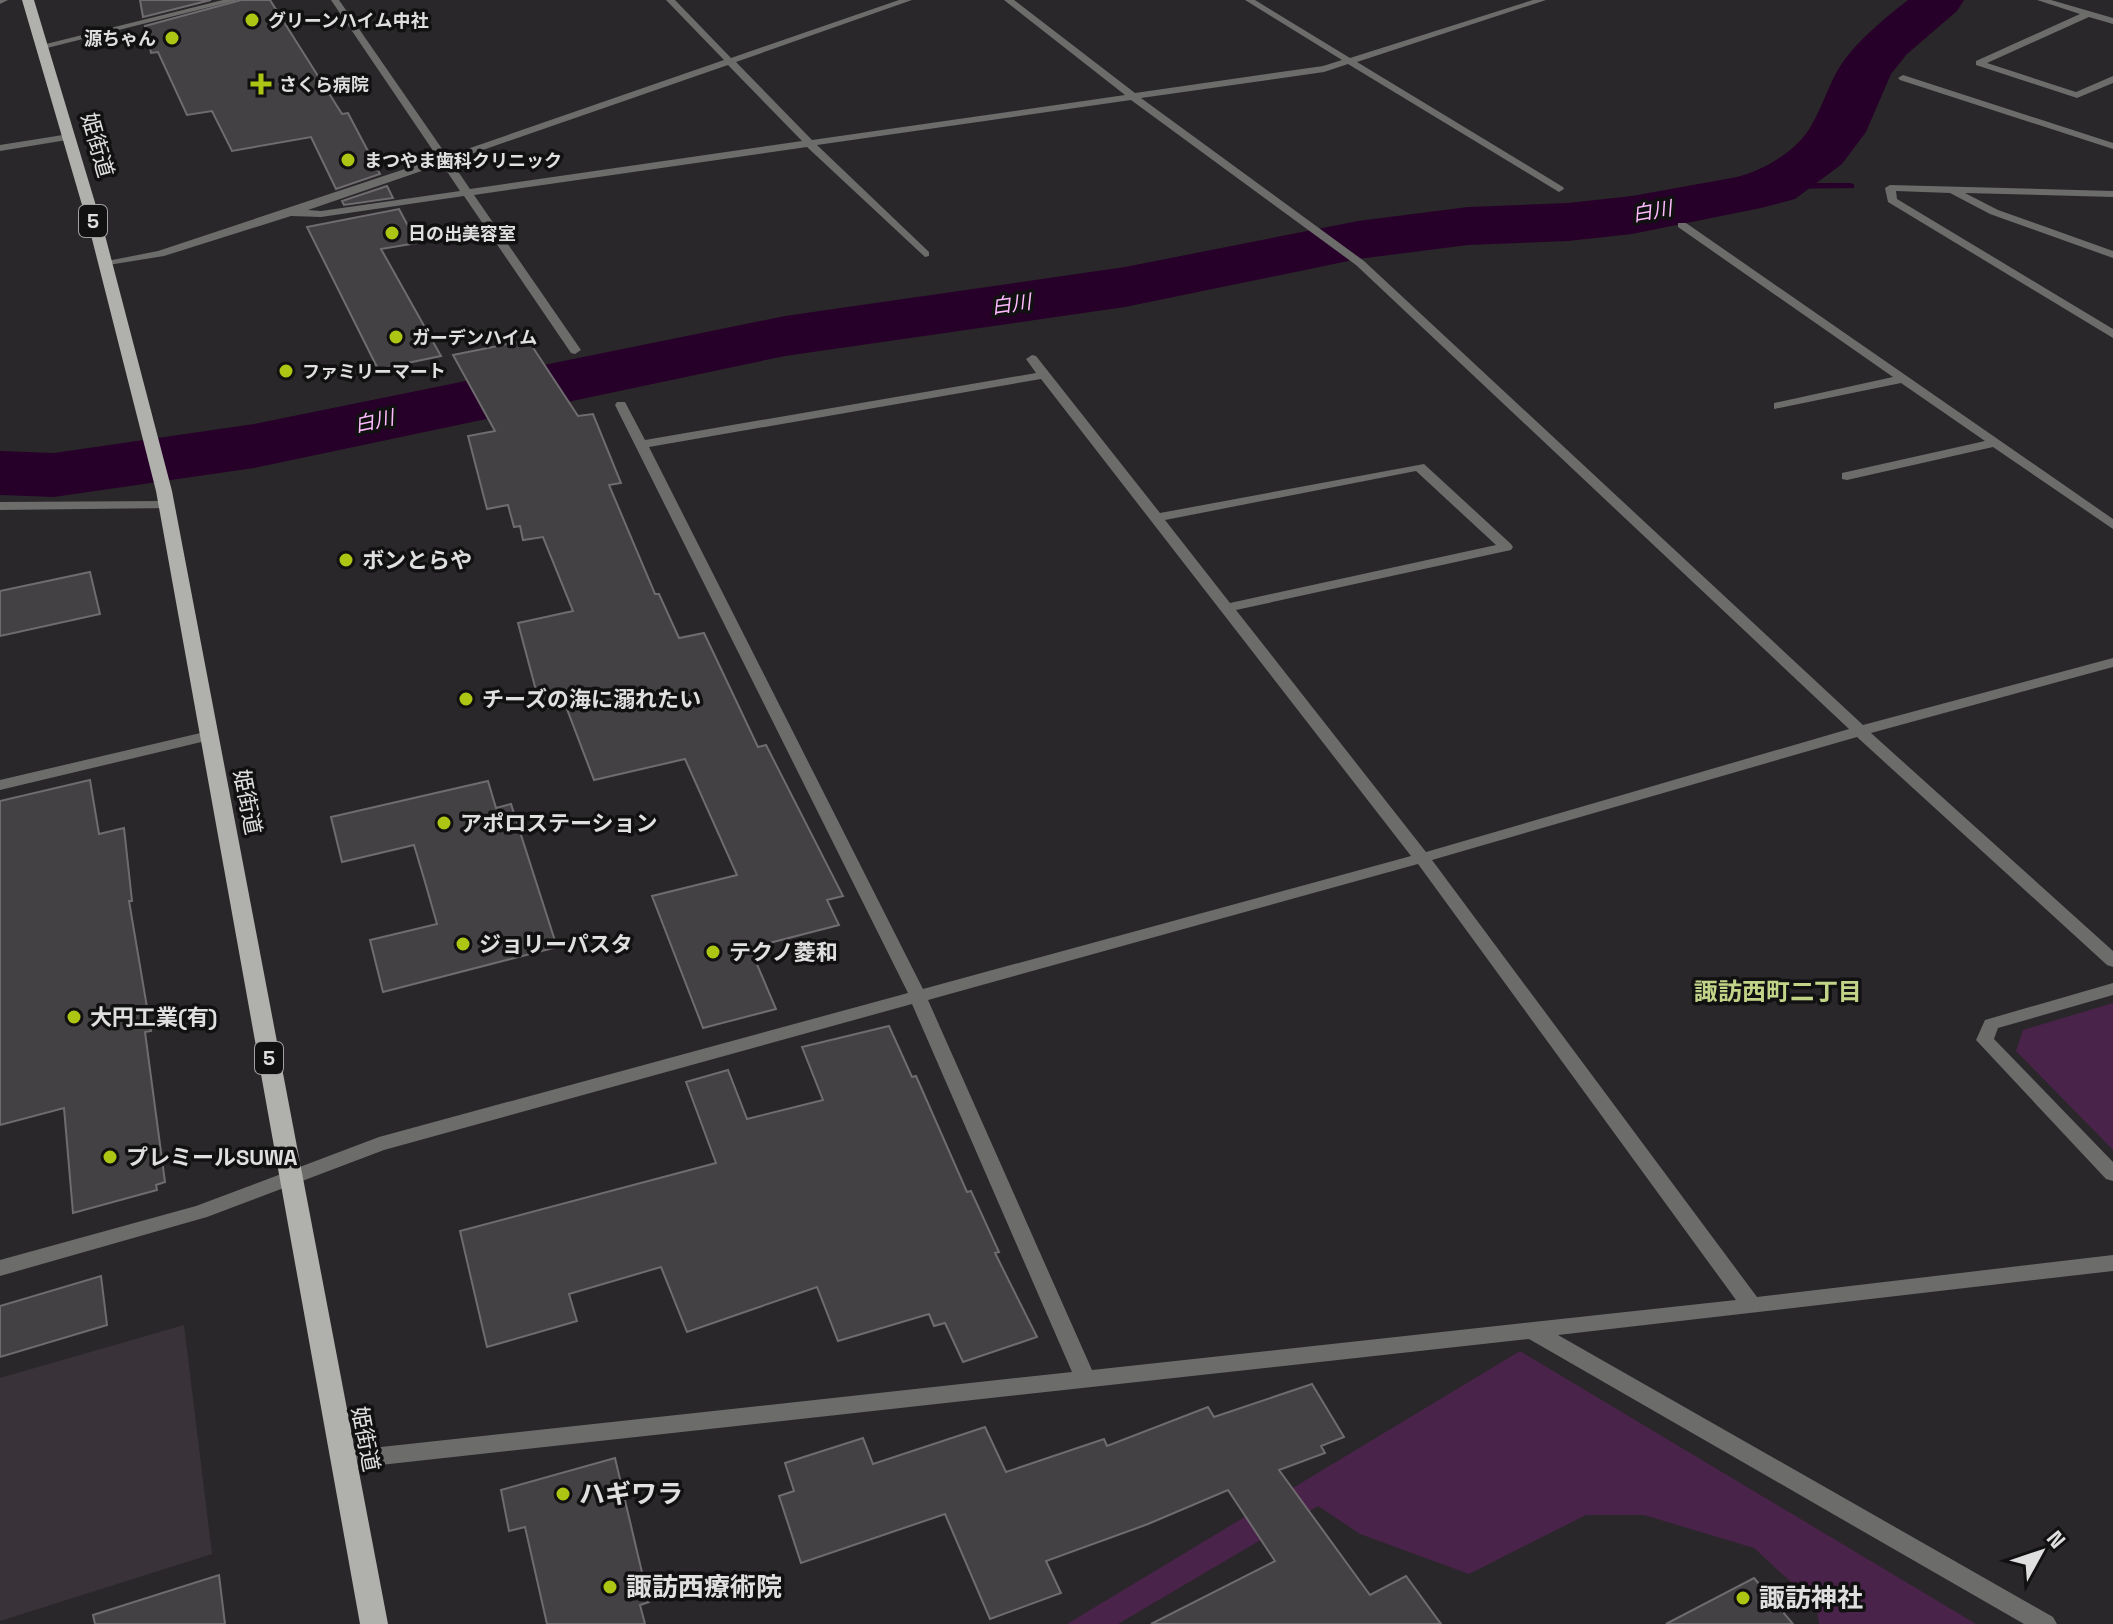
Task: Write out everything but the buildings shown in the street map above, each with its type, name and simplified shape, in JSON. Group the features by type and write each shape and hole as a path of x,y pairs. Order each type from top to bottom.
{"main road":[{"name":"姫街道","path":"28,0 106,264 165,498 374,1624"}],"street":[{"path":"43,46 234,0"},
{"path":"335,0 469,191 575,350"},
{"path":"670,0 810,144 925,254"},
{"path":"106,264 160,254 290,213 908,0"},
{"path":"1008,0 1132,96 1354,259 1860,731 2113,961"},
{"path":"1249,0 1559,189"},
{"path":"290,213 321,214 1324,69 1542,0"},
{"path":"2041,0 2113,21"},
{"path":"2088,14 1979,63 2077,95 2113,79"},
{"path":"1903,78 2113,146"},
{"path":"0,148 69,137"},
{"path":"2113,194 1890,188 1892,200 2113,334"},
{"path":"1950,189 1994,212 2113,255"},
{"path":"1682,225 2113,525"},
{"path":"1032,359 1422,858 1752,1306"},
{"path":"641,445 1044,375"},
{"path":"1778,406 1903,379"},
{"path":"621,405 917,994 1085,1378"},
{"path":"1847,476 1995,443"},
{"path":"1156,518 1419,467 1506,547 1226,608"},
{"path":"0,506 165,498"},
{"path":"0,1268 200,1212 379,1144 1422,858 1860,731 2113,662"},
{"path":"0,785 209,736"},
{"path":"2113,989 1991,1024 1985,1040 2113,1174"},
{"path":"344,1460 1752,1306 2113,1263"},
{"path":"1531,1330 2045,1624"}],"shaded area":[{"path":"2113,1003 2113,1150 2016,1051 2023,1030"},
{"path":"184,1325 212,1554 0,1621 0,1378"},
{"path":"1520,1351 1976,1624 1819,1624 1816,1605 1754,1548 1644,1515 1586,1515 1469,1574 1360,1534 1318,1506 1118,1624 1067,1624"}],"waterway":[{"name":"白川","path":"0,473 54,475 254,446 785,336 1125,287 1358,240 1468,226 1568,222 1632,215 1740,195 1774,186 1821,152 1837,132 1865,70 1888,43 1939,0"},
{"path":"1774,186 1850,186"}],"place":[{"name":"グリーンハイム中社","path":"252,20"},
{"name":"源ちゃん","path":"172,38"},
{"name":"さくら病院","path":"261,84"},
{"name":"まつやま歯科クリニック","path":"348,160"},
{"name":"日の出美容室","path":"392,233"},
{"name":"ガーデンハイム","path":"396,337"},
{"name":"ファミリーマート","path":"286,371"},
{"name":"ボンとらや","path":"346,560"},
{"name":"チーズの海に溺れたい","path":"466,699"},
{"name":"アポロステーション","path":"444,823"},
{"name":"ジョリーパスタ","path":"463,944"},
{"name":"テクノ菱和","path":"713,952"},
{"name":"大円工業(有)","path":"74,1017"},
{"name":"プレミールSUWA","path":"110,1157"},
{"name":"ハギワラ","path":"563,1494"},
{"name":"諏訪西療術院","path":"610,1587"},
{"name":"諏訪神社","path":"1743,1598"}],"district":[{"name":"諏訪西町二丁目","path":"1778,991"}]}
